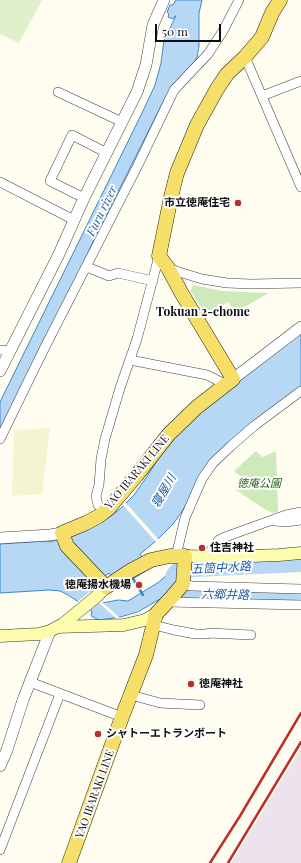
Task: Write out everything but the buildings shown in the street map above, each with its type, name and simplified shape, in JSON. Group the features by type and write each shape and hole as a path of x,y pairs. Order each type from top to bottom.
{"main road":[{"path":"230,382 168,268 159,256 177,173 197,125 217,89 228,74 246,57 262,37 272,13 280,0"},
{"name":"YAO IBARAKI LINE","path":"63,534 99,516 109,508 169,434 197,407 230,382"},
{"path":"63,534 67,546 105,586"},
{"path":"0,636 43,633 67,626 118,626 145,620 155,620 170,600 182,570 207,557 248,557 301,553"},
{"path":"54,629 84,607 105,586 151,560 164,557 182,570"},
{"name":"YAO IBARAKI LINE","path":"69,863 146,655 155,620"}],"street":[{"path":"0,371 5,350 59,254 84,198 137,92 144,76 153,25 164,0"},
{"path":"0,439 138,165 174,90 208,54 223,31 239,0"},
{"path":"246,57 301,187"},
{"path":"262,96 301,81"},
{"path":"58,92 122,122"},
{"path":"84,198 50,182 72,135 107,153"},
{"path":"0,182 74,220"},
{"path":"98,505 96,496 99,484 101,459 106,438 120,388 137,339 159,256"},
{"path":"87,267 109,276 118,273 153,281"},
{"path":"168,268 196,277 226,284 301,283"},
{"path":"130,360 207,375 230,382 301,327"},
{"path":"301,391 254,426 231,446 213,463 202,479 185,518 182,570 192,586 301,589"},
{"path":"207,557 219,540 229,535 301,512"},
{"path":"269,521 286,522 301,520"},
{"path":"0,538 63,534"},
{"path":"170,600 301,605"},
{"path":"155,620 174,630 195,634 209,633 251,635"},
{"path":"0,766 3,750 18,716 30,682 54,629"},
{"path":"30,682 122,717"},
{"path":"0,850 60,694"},
{"path":"131,695 160,702 200,705"}],"shaded area":[{"path":"301,748 301,863 231,863 263,811"}],"green space":[{"path":"0,0 42,0 19,43 0,34"},
{"path":"193,285 222,291 269,293 235,312 228,302 207,315 190,291"},
{"path":"50,428 42,494 12,496 14,430"},
{"name":"徳庵公園","path":"256,451 262,457 276,451 278,512 273,513 266,510 236,490 243,478 234,471"}],"water":[{"name":"Furu river","path":"176,0 202,0 199,13 199,46 197,57 164,100 0,433 0,402 155,85 161,63 164,40 176,16 173,19 168,17 169,14 167,12 170,5 173,5"},
{"name":"寝屋川","path":"301,333 301,388 239,435 187,503 173,524 140,554 149,569 120,587 109,573 91,586 91,592 102,603 118,600 128,601 159,582 173,569 179,566 179,576 165,596 138,612 120,617 99,620 91,616 91,610 60,591 49,590 0,593 0,544 50,542 76,534 110,517 134,495 163,451 200,411"}],"pier":[{"path":"144,478 137,489 125,502 159,540 164,536 157,543 122,504"},
{"path":"91,591 120,618 139,612 148,607 149,608 139,614 118,620 99,603 90,610 77,602"}],"waterway":[{"name":"五箇中水路","path":"173,576 177,571 194,569 301,564"},
{"path":"132,577 143,595"},
{"name":"六郷井路","path":"164,592 170,591 188,594 301,597"}],"railway":[{"path":"210,863 240,816 301,713"},
{"path":"228,863 301,742"}],"place":[{"name":"市立徳庵住宅","path":"238,203"},
{"name":"住吉神社","path":"202,548"},
{"name":"徳庵揚水機場","path":"139,585"},
{"name":"徳庵神社","path":"191,684"},
{"name":"シャトーエトランボート","path":"98,734"}],"district":[{"name":"Tokuan 2-chome","path":"203,312"}]}
